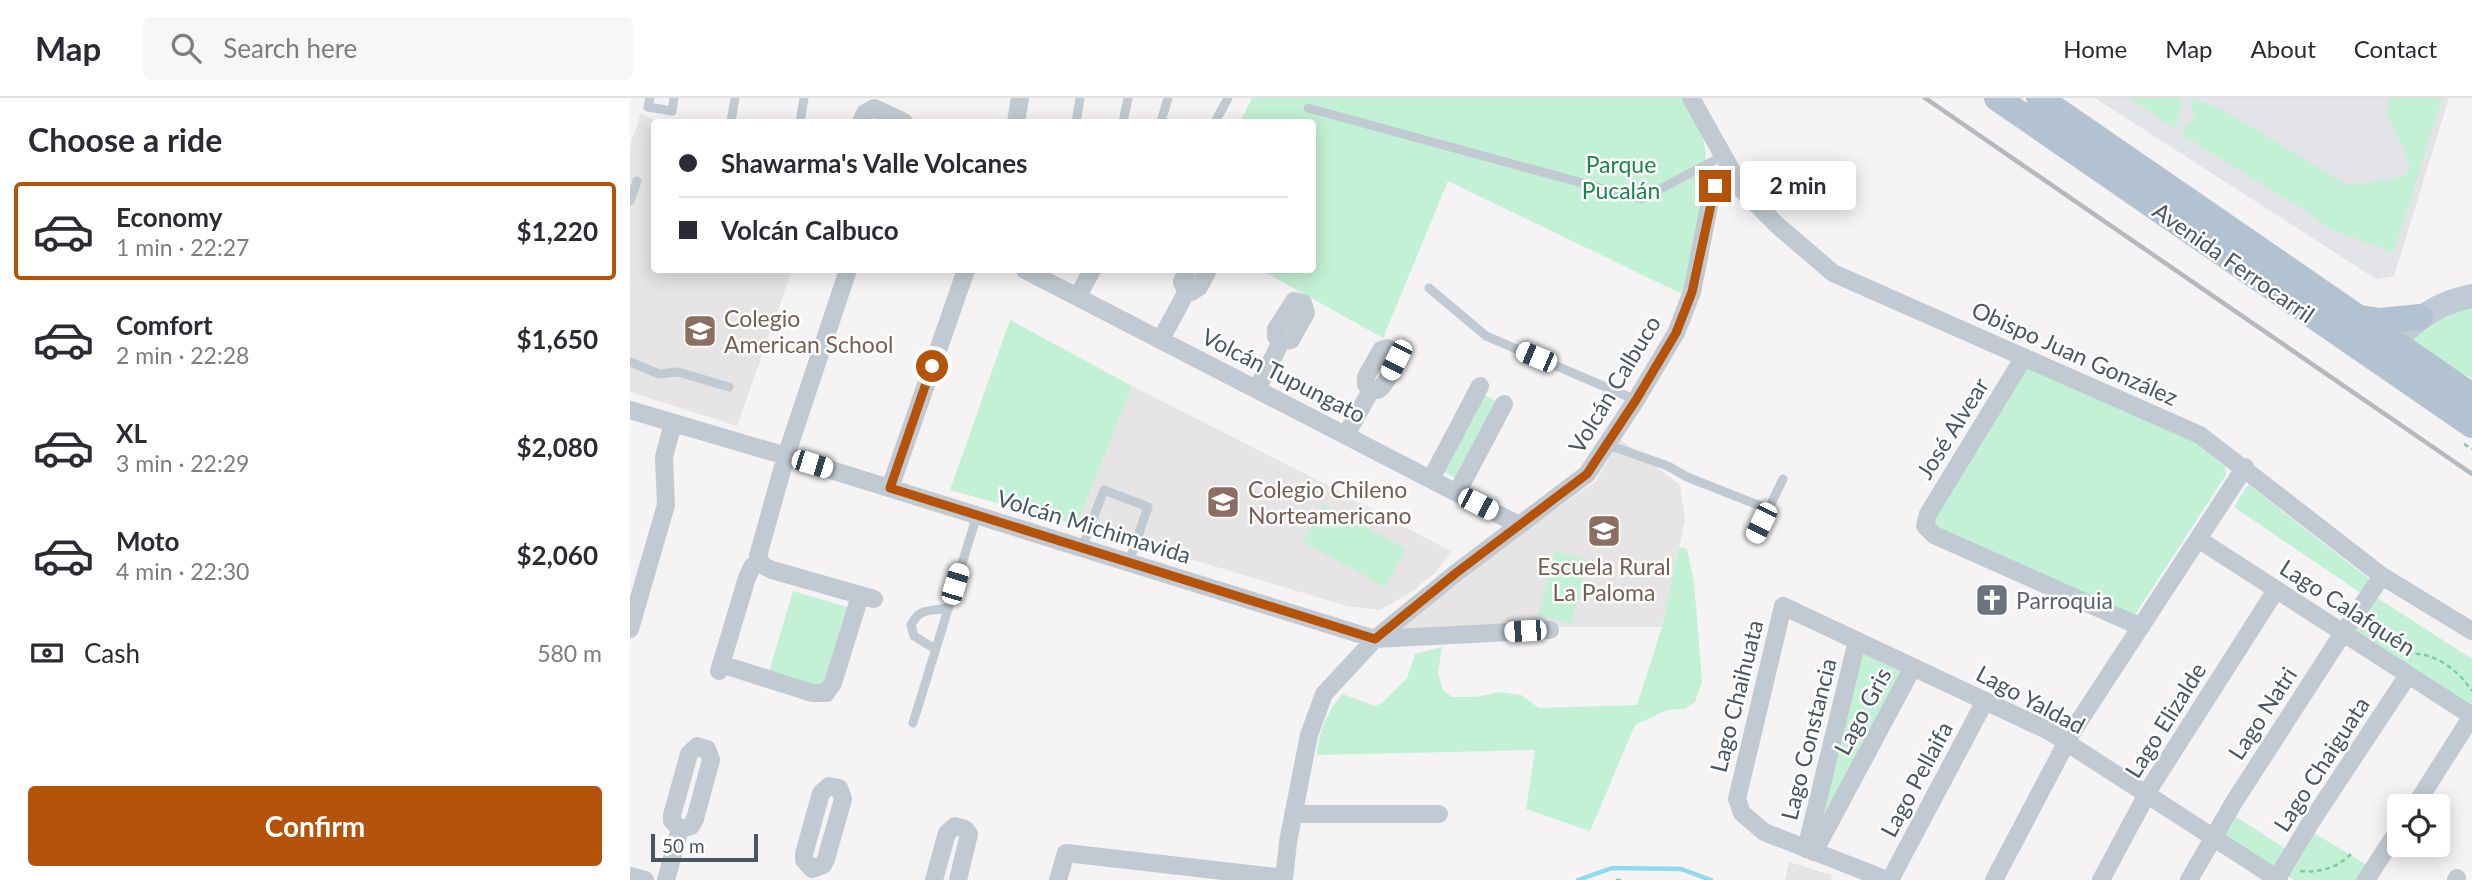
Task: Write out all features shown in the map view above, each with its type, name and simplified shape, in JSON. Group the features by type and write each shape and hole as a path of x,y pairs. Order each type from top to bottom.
{"main road":[{"name":"Avenida Ferrocarril","path":"1997,98 2472,425"},
{"name":"Avenida Ferrocarril","path":"2039,98 2472,396"},
{"path":"2393,371 2389,355 2394,343 2420,317 2443,304 2472,296"},
{"path":"2357,318 2380,321 2420,317"}],"street":[{"path":"1016,119 1020,98"},
{"name":"Obispo Juan González","path":"1691,98 1727,163 1752,200 1833,273 2196,433 2245,467 2382,576 2472,631"},
{"path":"862,119 864,113 874,108 898,119"},
{"name":"Volcán Calbuco","path":"1284,879 1293,814 1310,735 1320,703 1335,680 1375,639 1519,525 1582,480 1608,445 1676,333 1688,304 1712,191 1727,163"},
{"path":"760,562 760,545 786,456 847,273"},
{"path":"890,488 965,273"},
{"name":"Volcán Tupungato","path":"1031,273 1519,525"},
{"path":"1078,296 1090,273"},
{"path":"1186,273 1182,286 1187,291"},
{"path":"1187,291 1197,289 1206,273"},
{"path":"1161,339 1187,291"},
{"path":"1256,389 1281,342"},
{"name":"José Alvear","path":"2024,357 1928,514 1925,526 1934,535 2141,627"},
{"path":"1431,479 1480,386"},
{"path":"1346,435 1371,390"},
{"path":"1457,493 1504,404"},
{"name":"Volcán Michimavida","path":"630,410 1375,639 1550,630"},
{"path":"630,629 666,505 664,457 673,423"},
{"path":"1994,880 2066,742 2245,467"},
{"name":"Lago Calafquén","path":"2198,539 2472,716"},
{"path":"760,562 772,570 867,597 833,683 826,693 812,693 720,667 747,578 752,567 760,562"},
{"name":"Lago Natri","path":"2189,880 2213,837 2382,576"},
{"name":"Lago Elizalde","path":"2101,880 2146,795 2276,590"},
{"name":"Lago Yaldad","path":"1783,606 2049,731 2279,877"},
{"name":"Lago Chaihuata","path":"1783,606 1737,799 1742,813 1764,832 1810,851"},
{"name":"Lago Constancia","path":"1810,851 1857,640"},
{"name":"Lago Gris","path":"1810,851 1913,667"},
{"name":"Lago Chaiguata","path":"2279,877 2408,675"},
{"name":"Lago Pellaifa","path":"1888,880 1985,701"},
{"path":"2422,794 2472,716"},
{"path":"1293,814 1439,814"},
{"path":"934,880 947,834 955,826 965,829 969,839 958,880"},
{"path":"666,880 680,829"},
{"path":"2366,880 2387,848"},
{"path":"1810,851 1888,880"},
{"path":"1058,880 1066,853 1148,872 1284,879"},
{"path":"630,876 645,880"}],"lane":[{"path":"650,98 648,107 672,111 674,98"},
{"path":"732,119 735,98"},
{"path":"800,119 804,98"},
{"path":"1076,119 1080,98"},
{"path":"1124,119 1128,98"},
{"path":"1162,119 1168,98"},
{"path":"1218,119 1228,98"},
{"path":"1308,108 1641,199 1727,163"},
{"path":"630,201 637,181"},
{"path":"1429,288 1486,336 1636,400"},
{"path":"630,362 659,374 678,372 729,387"},
{"path":"1608,445 1668,466 1687,477 1768,509"},
{"path":"1755,537 1783,479"},
{"path":"1082,548 1104,490 1148,507 1129,562"},
{"path":"913,723 976,515"},
{"path":"935,649 914,636 911,625 916,615 925,610 947,608"}],"path":[{"path":"2399,654 2426,654 2436,659 2462,678 2472,691"},
{"path":"2279,877 2323,870 2342,863 2351,854"},
{"path":"1616,880 1624,880"}],"shaded area":[{"path":"2095,98 2449,98 2394,276 2376,279"},
{"name":"Colegio American School","path":"641,113 652,119 651,273 791,273 737,426 630,392 630,146"},
{"name":"Colegio Chileno Norteamericano","path":"1132,386 1452,552 1435,573 1411,592 1380,610 1347,606 1077,525"},
{"name":"Escuela Rural La Paloma","path":"1620,439 1680,485 1685,520 1662,627 1527,627 1397,632 1510,542 1596,481"},
{"path":"1789,862 1832,875 1831,880 1785,880"}],"green space":[{"name":"Parque Pucalán","path":"1252,98 1681,98 1700,131 1706,158 1703,196 1682,294 1448,181 1383,338 1266,273 1316,273 1316,119 1242,119"},
{"path":"2129,98 2180,98 2182,105 2175,129"},
{"path":"2190,98 2221,109 2347,185 2405,176 2410,167 2387,115 2390,98 2442,98 2394,252 2333,231 2306,211 2182,135 2187,124 2194,119"},
{"path":"2472,304 2472,378 2444,366 2408,341 2408,335"},
{"path":"1010,320 1132,386 1077,525 950,490"},
{"path":"2027,366 2197,443 2225,465 2226,475 2134,616 1932,529 1930,519"},
{"path":"1481,393 1499,403 1458,479 1442,471"},
{"path":"2249,485 2372,581 2362,594 2234,507"},
{"path":"1323,504 1406,549 1385,587 1303,542"},
{"path":"1679,547 1687,549 1694,582 1702,681 1695,702 1684,709 1667,710 1635,725 1590,831 1526,809 1535,750 1317,755 1325,722 1342,694 1375,706 1382,703 1407,678 1415,654 1442,647 1438,673 1443,690 1452,697 1476,697 1500,692 1521,695 1539,708 1637,705 1662,627"},
{"path":"1555,551 1589,560 1571,624 1538,615"},
{"path":"793,591 847,607 822,691 768,675"},
{"path":"2376,597 2472,659 2472,706 2356,633 2357,624"},
{"path":"1860,652 1906,673 1818,834"},
{"path":"2233,815 2286,849 2274,867 2221,833"},
{"path":"2314,833 2367,865 2358,880 2294,880 2287,876"}],"waterway":[{"path":"1578,880 1612,868 1681,869 1711,880"}],"railway":[{"path":"1925,98 2472,474"}],"place":[{"name":"Colegio American School","path":"700,331"},
{"name":"Colegio Chileno Norteamericano","path":"1223,502"},
{"name":"Escuela Rural La Paloma","path":"1604,531"},
{"name":"Parroquia","path":"1992,600"}],"route":[{"path":"932,366 890,488 1375,639 1456,573 1587,474 1608,445 1676,333 1692,292 1715,186"}]}
